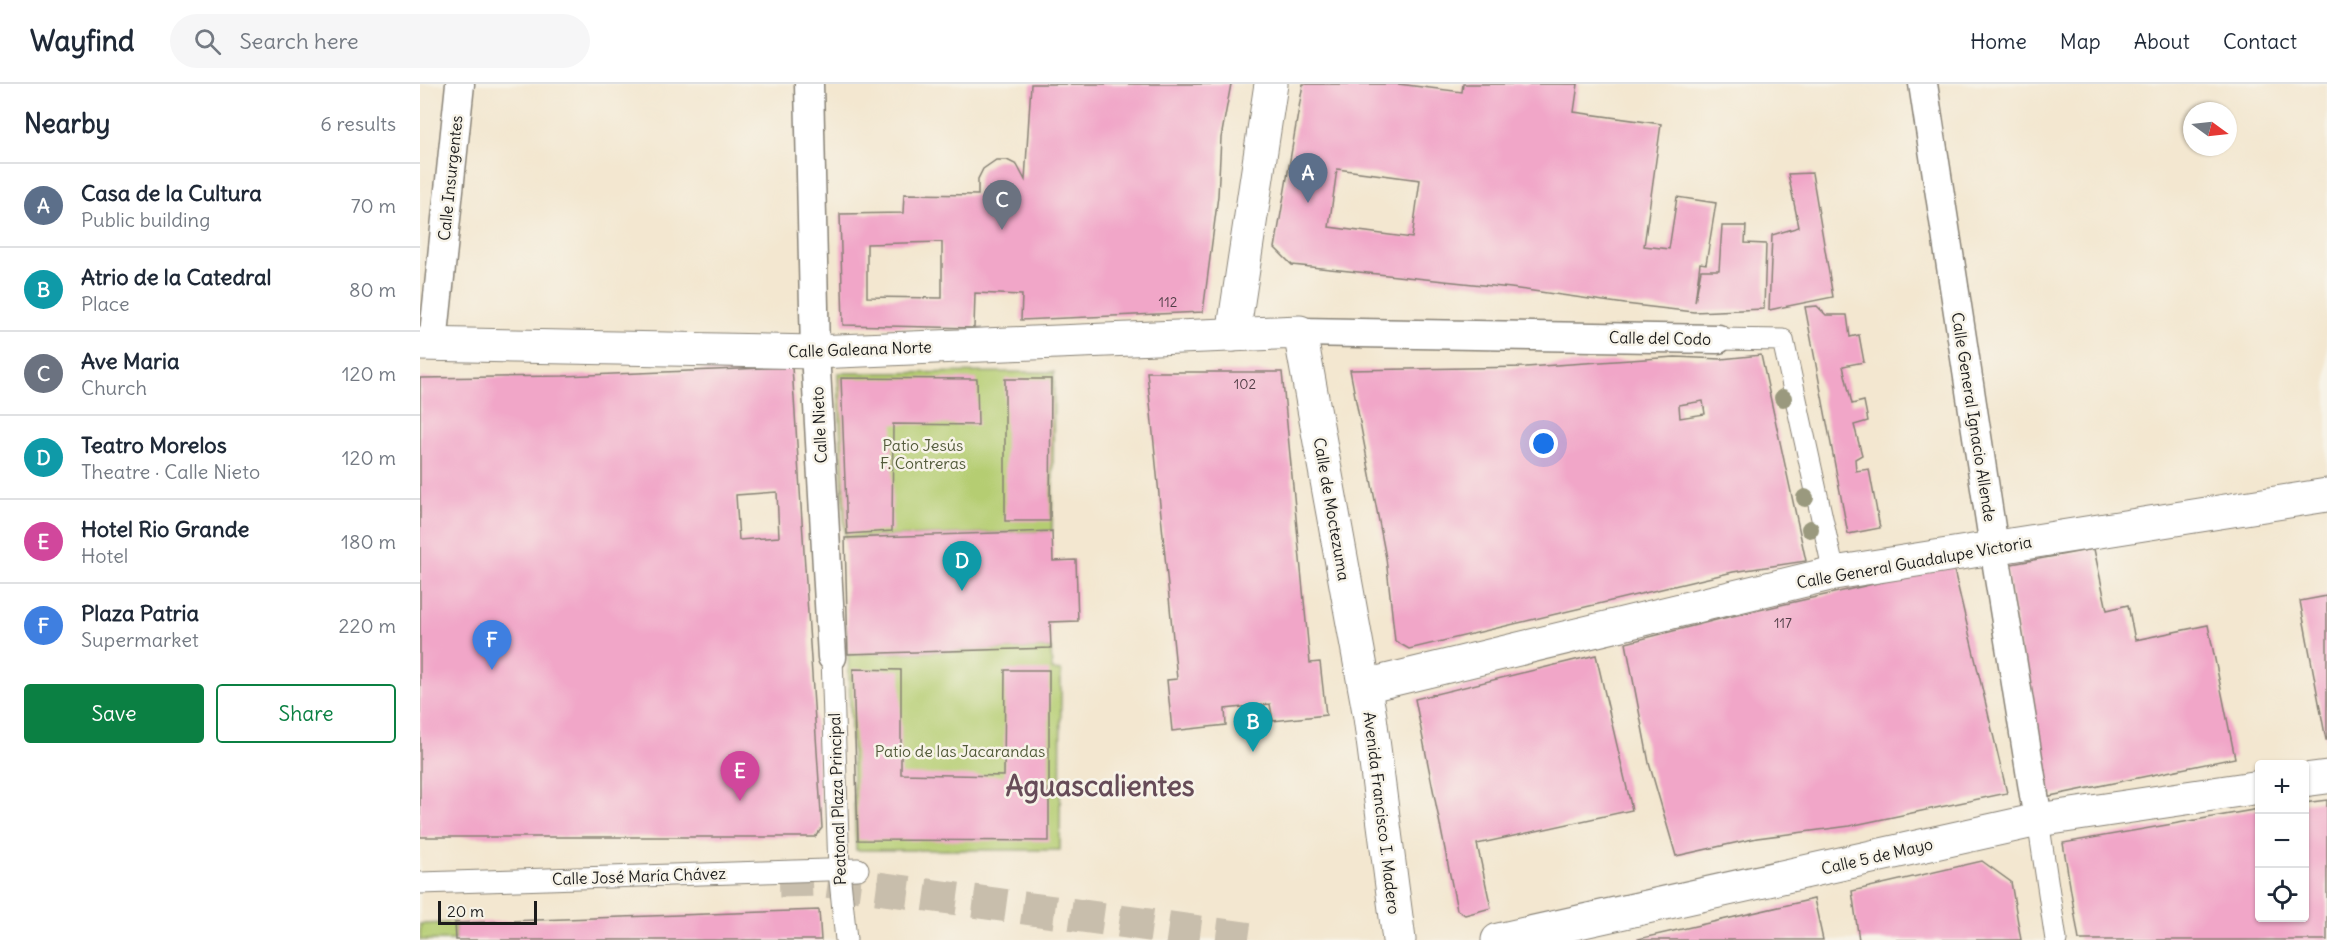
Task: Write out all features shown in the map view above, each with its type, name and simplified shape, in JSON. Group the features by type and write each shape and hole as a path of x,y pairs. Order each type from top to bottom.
{"main road":[{"path":"1233,335 1271,84"},
{"name":"Calle Galeana Norte","path":"426,344 815,352 1300,332"},
{"name":"Calle de Moctezuma","path":"1300,332 1365,686"},
{"name":"Calle General Guadalupe Victoria","path":"1365,686 1834,573 2327,495"},
{"name":"Avenida Francisco I. Madero","path":"1365,686 1399,940"},
{"path":"2309,779 2327,777"},
{"name":"Calle 5 de Mayo","path":"1498,940 2038,820 2255,788"}],"street":[{"name":"Calle Insurgentes","path":"426,344 460,84"},
{"name":"Calle Nieto","path":"809,84 815,352 832,657"},
{"name":"Calle General Ignacio Allende","path":"1923,84 2038,820"},
{"name":"Calle del Codo","path":"1300,332 1783,340 1834,573"},
{"name":"Peatonal Plaza Principal","path":"832,657 849,869 846,940"},
{"path":"2038,820 2056,940"},
{"name":"Calle José María Chávez","path":"420,884 849,869"}],"green space":[{"name":"Patio Jesús F. Contreras","path":"1054,372 1052,531 845,538 838,373"},
{"name":"Patio de las Jacarandas","path":"1051,648 1052,670 1061,671 1060,850 856,850 848,654"},
{"path":"455,923 456,940 420,940 420,924"}],"building":[{"path":"1031,84 1231,84 1221,138 1218,196 1203,312 1021,320 1022,295 975,293 974,328 843,325 840,214 903,213 904,194 978,195 978,179 983,169 996,160 1007,160 1017,165 1025,180","holes":["942,242 942,298 867,297 867,244"]},
{"path":"1303,84 1398,84 1462,92 1463,84 1578,84 1574,112 1661,124 1644,246 1669,249 1677,197 1716,203 1706,264 1700,263 1695,302 1701,270 1719,270 1722,226 1746,226 1745,243 1766,244 1764,309 1694,312 1511,288 1292,265 1275,248","holes":["1337,169 1420,180 1412,238 1329,227"]},
{"path":"1812,173 1833,297 1769,310 1772,235 1799,227 1788,174"},
{"path":"1817,306 1826,315 1847,315 1850,337 1859,335 1864,362 1843,366 1852,404 1864,401 1868,421 1854,425 1862,455 1855,459 1856,471 1869,469 1880,528 1848,534 1805,307"},
{"path":"1761,355 1806,561 1733,572 1409,649 1395,641 1386,558 1350,370 1526,367 1675,357 1721,359","holes":["1703,401 1705,414 1680,418 1679,405"]},
{"path":"792,367 822,828 815,837 420,837 420,378 563,376","holes":["777,492 779,537 739,540 736,495"]},
{"path":"1147,372 1282,372 1310,663 1320,662 1326,715 1273,721 1270,704 1225,709 1226,725 1172,731 1167,680 1177,679"},
{"path":"841,378 977,379 978,425 893,424 892,531 847,534"},
{"path":"1005,379 1051,379 1050,521 1005,521"},
{"path":"1052,531 1053,561 1076,560 1078,621 1050,622 1051,648 848,654 845,538"},
{"path":"2094,549 2107,610 2128,605 2135,640 2208,625 2235,758 2045,797 2006,565"},
{"path":"1953,566 2007,793 1850,826 1757,838 1676,856 1649,763 1626,643 1724,618"},
{"path":"2327,596 2327,740 2326,740 2300,601"},
{"path":"1596,655 1632,810 1477,844 1491,908 1465,915 1457,910 1415,699"},
{"name":"Patio de las Jacarandas","path":"853,669 901,670 901,774 1004,776 1005,670 1049,670 1049,841 858,840"},
{"path":"2327,800 2327,940 2079,940 2063,843 2255,810 2255,922 2309,922 2309,802"},
{"path":"1982,861 2011,882 2021,940 1859,940 1852,891"},
{"path":"1814,899 1823,940 1638,940 1638,939"},
{"path":"819,910 821,940 456,940 455,923"}],"tunnel":[{"path":"779,881 818,880 1259,940"}],"place":[{"name":"Casa de la Cultura","path":"1308,203"},
{"name":"Ave Maria","path":"1002,230"},
{"name":"Teatro Morelos","path":"962,591"},
{"name":"Plaza Patria","path":"492,670"},
{"name":"Atrio de la Catedral","path":"1253,752"},
{"name":"Hotel Rio Grande","path":"740,801"}],"district":[{"name":"Aguascalientes","path":"1100,786"}]}
